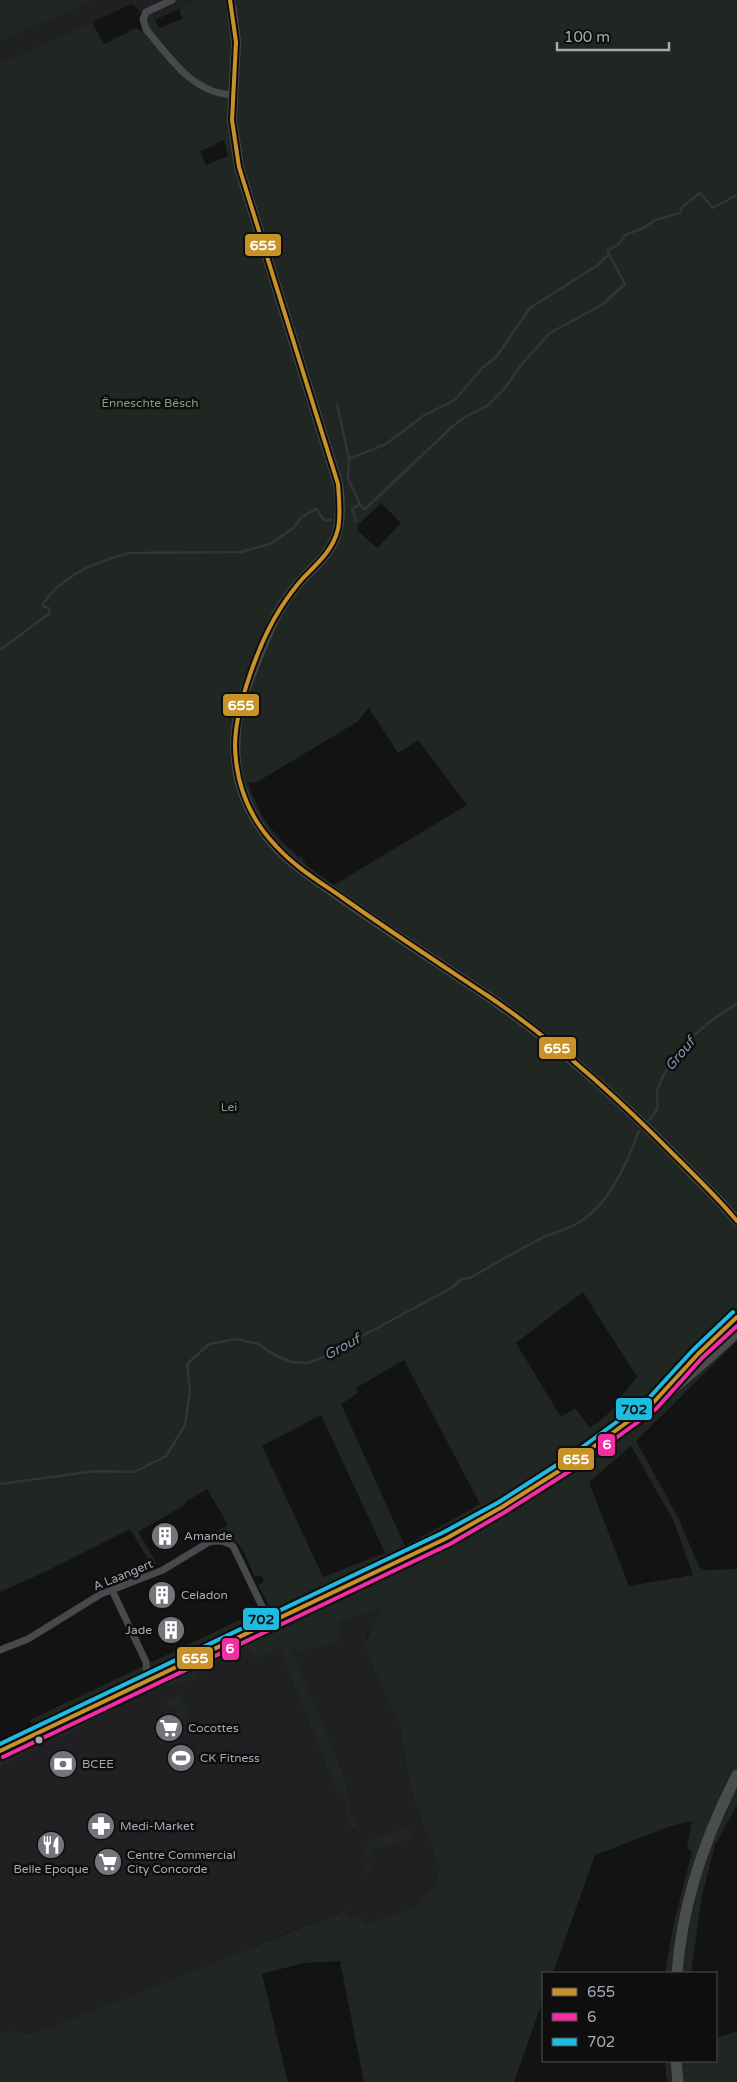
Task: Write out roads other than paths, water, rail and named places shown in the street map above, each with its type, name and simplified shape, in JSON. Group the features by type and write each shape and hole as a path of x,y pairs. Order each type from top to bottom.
{"main road":[{"path":"232,9 236,42 232,120 240,167 338,484 341,513 340,525 331,549 280,607 240,705 234,737 236,763 243,793 250,811 269,839 298,866 393,935 492,1000 588,1074 655,1136 737,1220"},
{"path":"652,1404 698,1354 737,1317"},
{"path":"0,1751 447,1538 502,1507 570,1464 652,1404 706,1362 737,1332"},
{"path":"677,1972 690,1896 705,1844 720,1808 737,1775"},
{"path":"676,2062 678,2082"}],"street":[{"path":"172,0 146,12 143,19 146,29 186,75 198,85 209,91 233,95"},
{"name":"A Laangert","path":"0,1650 28,1638 86,1602 163,1570 209,1542 217,1540 233,1546 270,1623"},
{"path":"112,1590 146,1662 147,1681"}],"waterway":[{"path":"360,504 348,479 349,459 386,444 423,416 455,400 482,368 496,357 530,308 598,265 609,254 608,250 618,245 625,235 645,227 655,220 680,213 682,207 700,193 713,208 737,195"},
{"path":"356,521 352,509 360,504 363,509 366,508 453,426 465,417 487,406 504,389 522,364 550,333 603,304 625,284 609,254"},
{"path":"337,404 349,459"},
{"path":"0,650 50,613 49,608 44,607 43,604 60,585 81,571 105,560 129,553 241,552 270,544 293,528 302,517 316,509 324,520 331,520"},
{"name":"Grouf","path":"649,1120 657,1110 656,1097 658,1088 671,1063 680,1051 701,1029 737,1004"},
{"name":"Grouf","path":"0,1484 95,1471 134,1472 166,1456 185,1425 190,1392 187,1364 209,1344 237,1339 258,1344 275,1355 292,1362 307,1363 338,1352 342,1347 453,1287 461,1279 470,1278 546,1236 583,1220 597,1208 612,1188 625,1165 639,1131"}],"tunnel":[{"path":"230,0 232,9"}],"place":[{"name":"Amande","path":"165,1536"},
{"name":"Celadon","path":"162,1595"},
{"name":"Jade","path":"171,1630"},
{"name":"Cocottes","path":"169,1728"},
{"name":"CK Fitness","path":"181,1758"},
{"name":"BCEE","path":"63,1764"},
{"name":"Medi-Market","path":"101,1826"},
{"name":"Belle Epoque","path":"51,1845"},
{"name":"Centre Commercial City Concorde","path":"108,1862"}],"park label":[{"name":"Ënneschte Bësch","path":"150,403"},
{"name":"Lei","path":"229,1107"}]}
